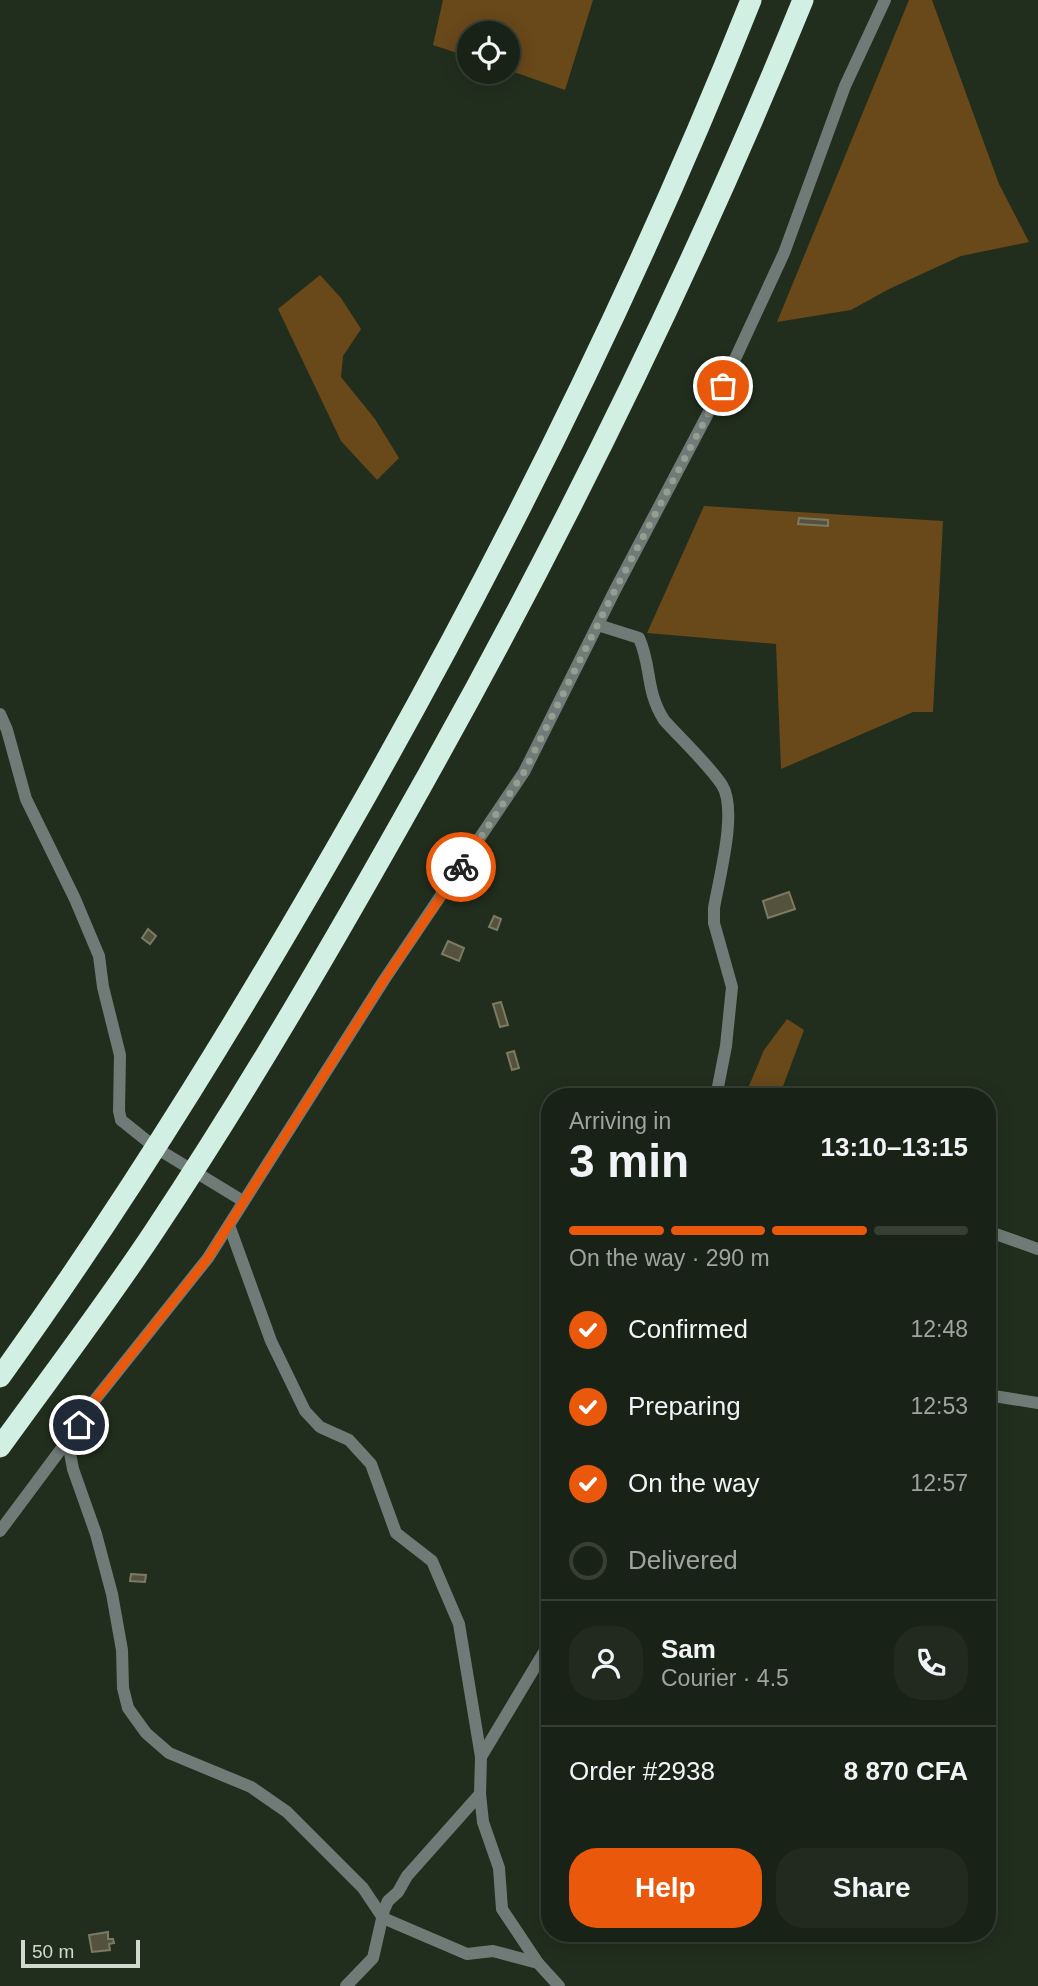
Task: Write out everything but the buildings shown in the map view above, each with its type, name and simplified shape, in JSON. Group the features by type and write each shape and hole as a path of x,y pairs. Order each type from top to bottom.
{"highway":[{"path":"0,1377 156,1148 288,933 462,621 560,432 655,227 751,0"},
{"path":"0,1447 154,1231 193,1169 337,938 469,701 586,481 691,258 803,0"}],"street":[{"path":"0,1531 94,1401 208,1258 384,980 524,772 728,373 784,253 845,86 885,0"},
{"path":"598,625 639,638 644,649 651,695 657,710 723,786 728,800 730,817 714,908 714,923 732,987 726,1046 718,1088"},
{"path":"0,714 26,799 75,898 99,956 103,987 120,1055 121,1120 156,1148 243,1201"},
{"path":"229,1225 271,1341 305,1411 320,1427 349,1440 371,1464 396,1533 432,1561 459,1624 481,1757 480,1794 483,1822 499,1868 502,1909 538,1964 559,1986"},
{"path":"996,1234 1038,1249"},
{"path":"996,1396 1038,1404"},
{"path":"79,1425 70,1453 73,1469 96,1534 112,1594 122,1650 128,1708 146,1733 169,1753 251,1787 287,1812 363,1888 383,1918 467,1954 493,1951 538,1964"},
{"path":"481,1757 541,1658"},
{"path":"346,1986 373,1958 388,1901 480,1794"}],"shaded area":[{"path":"443,0 593,0 565,90 520,74 520,21 457,21 457,53 433,45"},
{"path":"909,0 932,0 999,184 1029,242 961,256 889,289 851,310 777,322"},
{"path":"320,275 341,298 361,329 343,356 341,377 375,419 399,458 377,480 341,441 278,309"},
{"path":"704,506 943,521 933,712 913,712 781,769 776,644 647,633"},
{"path":"787,1019 804,1030 782,1088 748,1088 764,1050"}],"way so far":[{"path":"461,867 524,772 615,590 723,386"}],"route":[{"path":"79,1425 94,1401 208,1258 384,980 461,867"}]}
